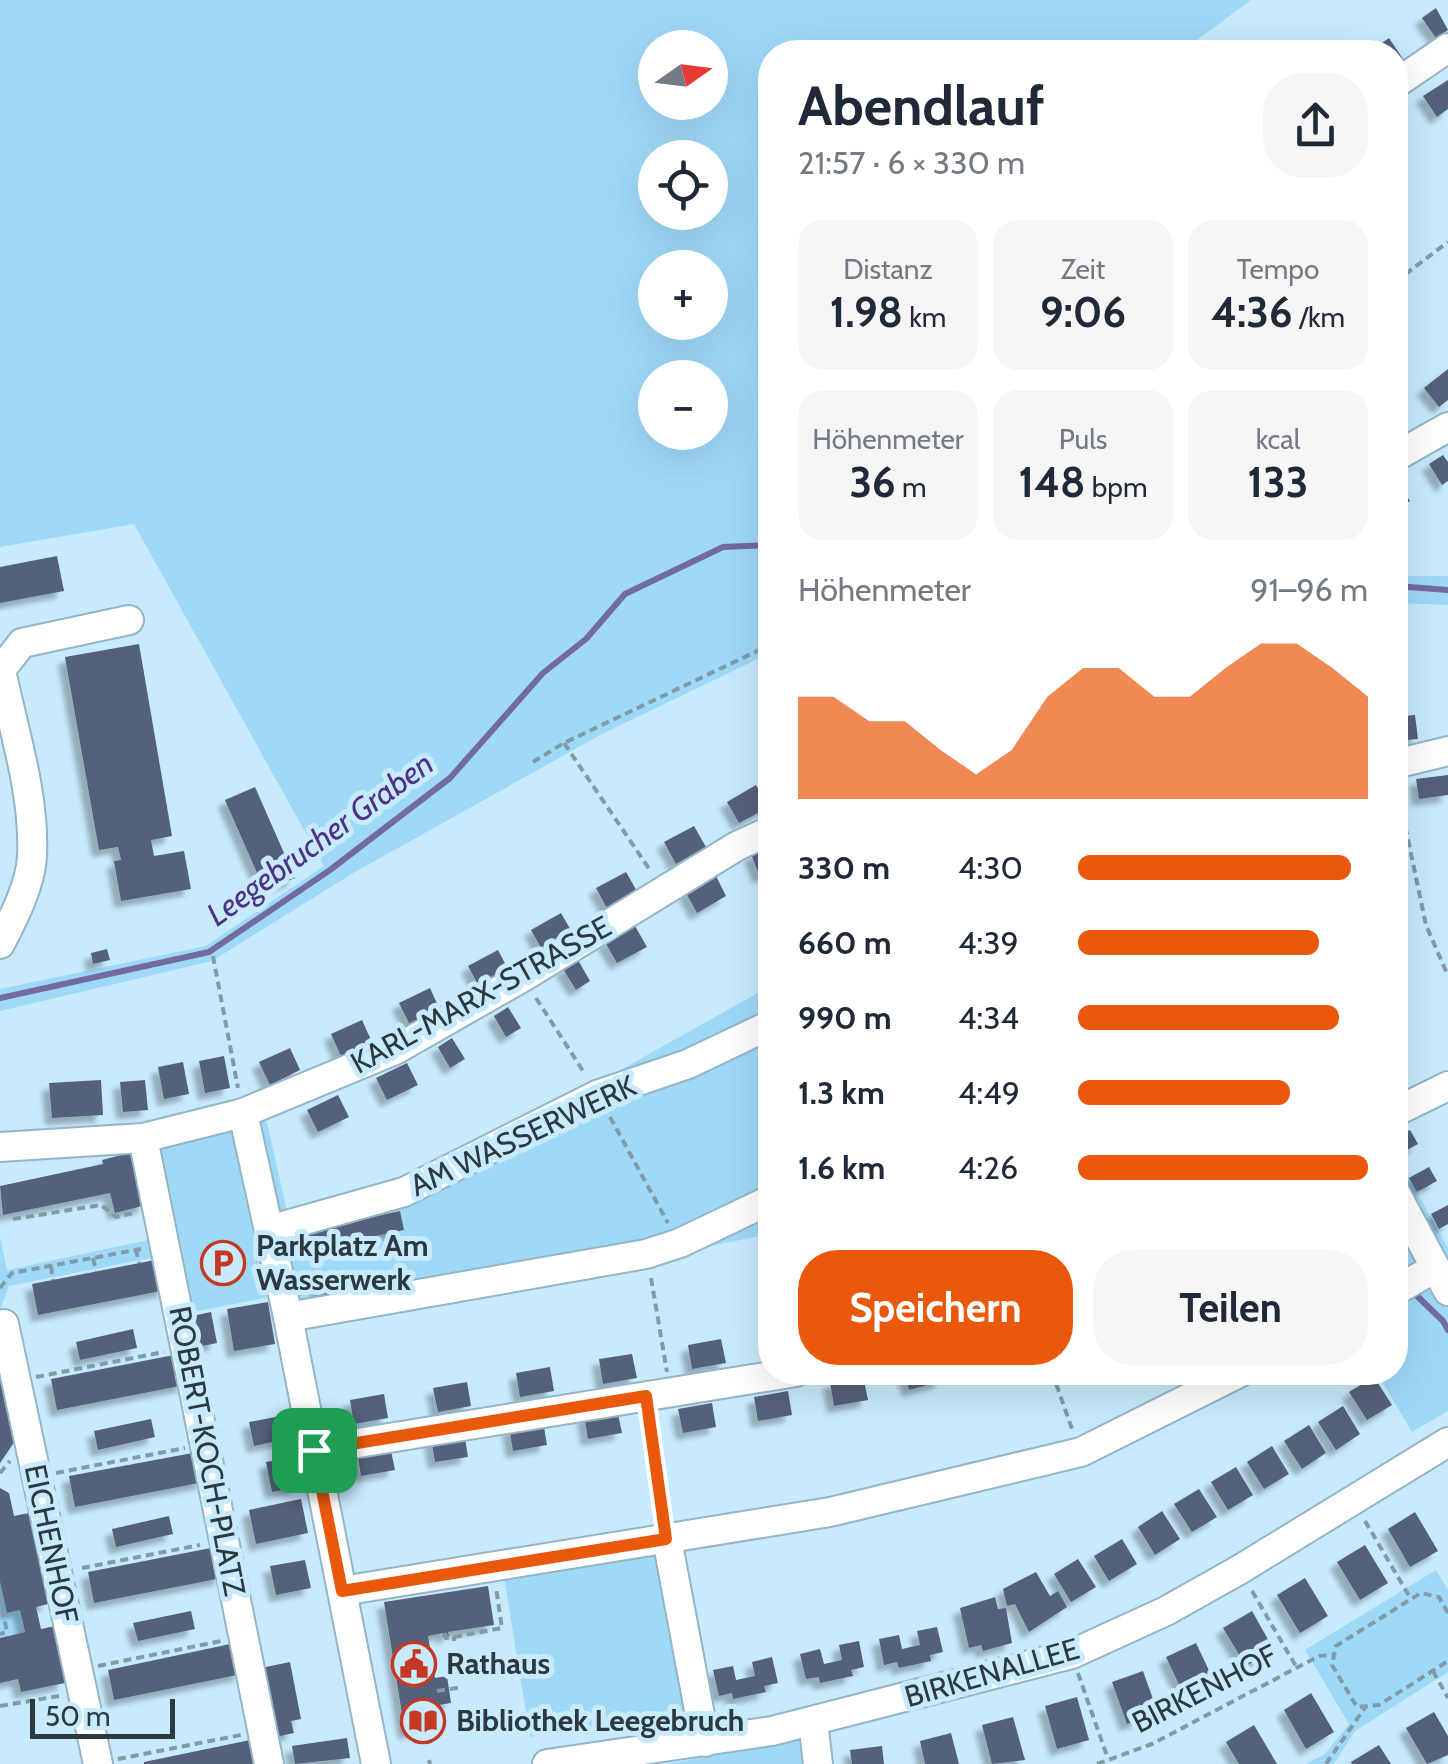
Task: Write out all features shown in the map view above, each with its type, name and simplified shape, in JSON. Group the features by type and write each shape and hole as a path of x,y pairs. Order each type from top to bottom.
{"street":[{"path":"1408,75 1448,48"},
{"path":"1408,449 1448,427"},
{"path":"0,944 13,918 32,859 29,807 1,670 22,643 128,620"},
{"path":"1408,760 1448,751"},
{"name":"KARL-MARX-STRASSE","path":"0,1147 143,1138 243,1114 396,1050 758,836"},
{"name":"AM WASSERWERK","path":"270,1230 404,1192 598,1095 688,1064 758,1031"},
{"path":"1408,1106 1448,1086"},
{"path":"243,1114 288,1316 376,1764"},
{"name":"ROBERT-KOCH-PLATZ","path":"143,1138 270,1764"},
{"path":"288,1316 646,1254 680,1243 758,1206"},
{"path":"1408,1216 1442,1280 1408,1288"},
{"name":"EICHENHOF","path":"4,1324 98,1764"},
{"path":"314,1450 758,1378"},
{"path":"342,1591 830,1512 1080,1452 1215,1385"},
{"name":"BIRKENALLEE","path":"547,1764 704,1742 812,1721 1072,1654 1239,1570 1448,1442"},
{"path":"666,1539 704,1742"},
{"path":"812,1721 818,1764"}],"path":[{"path":"1408,272 1448,242"},
{"path":"533,762 564,743 758,650"},
{"path":"564,743 664,890"},
{"path":"1408,840 1426,926 1448,976"},
{"path":"213,956 243,1114"},
{"path":"523,977 598,1095 680,1243"},
{"path":"13,1219 101,1205 116,1217 157,1206"},
{"path":"0,1288 12,1274 165,1244"},
{"path":"136,1250 138,1263"},
{"path":"646,1254 666,1539"},
{"path":"93,1258 96,1272"},
{"path":"51,1266 53,1280"},
{"path":"17,1381 186,1348"},
{"path":"1057,1385 1080,1452"},
{"path":"37,1476 206,1444"},
{"path":"1352,1500 1411,1598 1421,1593 1438,1597 1448,1613"},
{"path":"57,1572 226,1541"},
{"path":"1239,1570 1296,1668"},
{"path":"445,1633 446,1638 454,1639 502,1628 496,1588"},
{"path":"0,1596 8,1632 0,1634"},
{"name":"BIRKENHOF","path":"1096,1764 1152,1744 1319,1656 1334,1656 1336,1646 1411,1598"},
{"path":"0,1706 244,1636"},
{"path":"1072,1654 1108,1760"},
{"path":"1334,1656 1332,1665 1357,1707 1379,1705 1448,1661"},
{"path":"1433,1670 1448,1698"},
{"path":"438,1691 462,1687"},
{"path":"1326,1764 1366,1706"},
{"path":"98,1764 263,1730"}],"shaded area":[{"path":"0,0 1251,0 1197,40 758,40 758,659 602,734 355,872 212,961 0,1011 0,989 206,946 324,866 134,524 0,547"},
{"path":"1408,576 1448,576 1448,605 1408,603"},
{"path":"758,993 758,1236 435,1301 280,1325 275,1296 172,1316 160,1256 9,1286 0,1310 0,1237 7,1270 153,1239 130,1129 261,1096 288,1216 409,1178 594,1085"},
{"path":"1408,1176 1448,1248 1448,1411 1412,1432 1384,1385 1408,1385"},
{"path":"679,1541 706,1708 530,1737 502,1565"},
{"path":"1436,1570 1448,1590 1448,1672 1355,1731 1334,1764 1306,1764 1325,1754 1349,1724 1305,1650"},
{"path":"0,1582 7,1613 20,1610 25,1632 0,1638"},
{"path":"803,1739 806,1764 667,1764"}],"building":[{"path":"1436,8 1448,30 1436,38 1422,18"},
{"path":"1448,80 1448,109 1437,117 1423,96"},
{"path":"1448,369 1448,400 1439,407 1424,388"},
{"path":"1443,455 1448,462 1448,481 1442,485 1429,464"},
{"path":"57,556 64,591 0,603 0,567"},
{"path":"139,644 172,836 151,840 154,856 184,851 191,889 121,901 114,861 121,860 118,847 99,850 65,657"},
{"path":"1415,715 1418,739 1408,740 1408,716"},
{"path":"1448,775 1448,795 1419,799 1416,779"},
{"path":"756,785 758,788 758,813 739,823 727,802"},
{"path":"255,787 295,878 265,891 225,800"},
{"path":"694,826 706,847 676,864 664,842"},
{"path":"758,851 758,872 751,854"},
{"path":"626,872 638,893 608,910 596,888"},
{"path":"715,874 726,896 697,913 685,891"},
{"path":"561,913 573,934 543,951 531,930"},
{"path":"635,926 647,947 617,963 605,942"},
{"path":"107,949 110,960 93,964 91,953"},
{"path":"498,950 509,971 480,988 468,966"},
{"path":"578,960 590,981 576,990 563,969"},
{"path":"430,988 440,1010 410,1025 399,1003"},
{"path":"508,1007 521,1028 506,1037 494,1016"},
{"path":"362,1020 372,1042 341,1056 331,1034"},
{"path":"452,1038 465,1059 450,1068 438,1047"},
{"path":"290,1048 300,1070 270,1085 259,1062"},
{"path":"224,1056 230,1088 205,1093 199,1061"},
{"path":"183,1062 189,1094 164,1099 158,1067"},
{"path":"407,1063 418,1085 387,1100 376,1078"},
{"path":"101,1080 103,1115 52,1118 49,1083"},
{"path":"145,1080 148,1110 123,1112 120,1082"},
{"path":"338,1095 349,1117 318,1132 307,1110"},
{"path":"1408,1131 1418,1144 1408,1150"},
{"path":"133,1152 146,1205 115,1213 110,1193 3,1215 0,1186 103,1164 102,1160"},
{"path":"1429,1167 1437,1181 1417,1192 1409,1178"},
{"path":"1448,1205 1448,1224 1439,1229 1431,1214"},
{"path":"400,1211 404,1230 310,1250 306,1231"},
{"path":"160,1259 166,1290 38,1315 32,1284"},
{"path":"403,1268 407,1286 322,1305 318,1286"},
{"path":"268,1302 275,1344 234,1351 227,1309"},
{"path":"211,1312 217,1343 198,1347 192,1316"},
{"path":"133,1329 137,1348 80,1360 76,1342"},
{"path":"721,1339 726,1363 692,1369 688,1345"},
{"path":"179,1354 185,1385 57,1410 51,1379"},
{"path":"632,1354 637,1378 603,1384 599,1359"},
{"path":"550,1367 554,1391 520,1397 516,1373"},
{"path":"0,1377 15,1441 0,1463"},
{"path":"467,1382 471,1406 438,1412 433,1388"},
{"path":"830,1385 865,1385 868,1400 834,1406"},
{"path":"1361,1385 1379,1385 1392,1405 1367,1420 1349,1392"},
{"path":"788,1391 792,1415 758,1421 754,1397"},
{"path":"384,1394 388,1418 354,1424 350,1400"},
{"path":"712,1403 716,1427 683,1433 678,1409"},
{"path":"1343,1406 1360,1434 1336,1450 1318,1422"},
{"path":"617,1409 622,1433 588,1439 584,1415"},
{"path":"291,1414 295,1437 254,1446 249,1422"},
{"path":"151,1419 155,1437 98,1450 94,1431"},
{"path":"543,1421 547,1445 513,1451 509,1427"},
{"path":"1309,1425 1326,1453 1302,1469 1284,1441"},
{"path":"464,1432 468,1457 435,1462 431,1438"},
{"path":"390,1446 395,1470 361,1476 357,1451"},
{"path":"1272,1446 1289,1474 1264,1489 1247,1462"},
{"path":"198,1452 204,1482 75,1507 69,1476"},
{"path":"290,1458 297,1487 272,1492 266,1462"},
{"path":"1236,1467 1253,1495 1228,1510 1211,1482"},
{"path":"0,1488 9,1493 14,1516 29,1513 48,1604 36,1607 41,1629 65,1624 75,1667 62,1670 65,1683 21,1692 18,1679 0,1683 0,1638 25,1632 20,1610 7,1613 0,1582"},
{"path":"1199,1489 1217,1517 1192,1532 1174,1504"},
{"path":"301,1499 308,1533 256,1544 249,1510"},
{"path":"1162,1511 1180,1539 1155,1555 1138,1527"},
{"path":"1415,1512 1438,1551 1410,1567 1388,1529"},
{"path":"169,1516 173,1534 116,1547 112,1529"},
{"path":"1122,1539 1137,1564 1109,1581 1094,1556"},
{"path":"1365,1545 1388,1583 1360,1600 1337,1562"},
{"path":"216,1547 222,1578 94,1603 88,1572"},
{"path":"1078,1559 1096,1587 1071,1602 1054,1574"},
{"path":"305,1560 311,1588 276,1595 270,1566"},
{"path":"1036,1572 1050,1596 1058,1591 1067,1607 1029,1632 1015,1604 1007,1606 1003,1589"},
{"path":"1305,1578 1328,1616 1300,1633 1277,1595"},
{"path":"488,1586 494,1625 448,1632 449,1636 443,1637 443,1633 428,1636 435,1678 447,1676 451,1703 439,1705 443,1726 405,1732 384,1602"},
{"path":"995,1597 998,1609 1006,1608 1012,1643 983,1651 981,1645 969,1648 960,1608"},
{"path":"191,1611 195,1629 138,1641 133,1623"},
{"path":"1252,1611 1274,1650 1246,1666 1223,1628"},
{"path":"937,1627 943,1652 930,1655 931,1661 899,1668 897,1662 884,1665 879,1639 899,1635 902,1649 920,1645 917,1631"},
{"path":"859,1641 864,1667 851,1670 853,1676 820,1683 819,1677 806,1679 800,1654 820,1649 824,1664 842,1660 839,1645"},
{"path":"235,1643 242,1674 114,1700 108,1670"},
{"path":"1196,1643 1215,1683 1185,1697 1166,1657"},
{"path":"772,1657 778,1683 764,1686 766,1692 733,1699 732,1693 719,1696 713,1670 733,1666 736,1680 755,1676 752,1662"},
{"path":"290,1662 301,1719 291,1721 294,1733 275,1737 261,1668"},
{"path":"1143,1671 1158,1713 1127,1724 1112,1682"},
{"path":"1311,1693 1334,1732 1306,1749 1284,1710"},
{"path":"1077,1697 1089,1740 1057,1749 1045,1706"},
{"path":"1434,1712 1448,1736 1448,1755 1427,1764 1406,1728"},
{"path":"1013,1717 1025,1760 992,1764 982,1725"},
{"path":"1254,1725 1277,1764 1239,1764 1226,1742"},
{"path":"951,1733 959,1764 925,1764 920,1741"},
{"path":"347,1738 350,1758 295,1764 292,1746"},
{"path":"255,1739 260,1764 144,1764 144,1762"},
{"path":"1379,1745 1391,1764 1352,1764 1351,1762"},
{"path":"882,1746 884,1764 852,1764 850,1750"}],"waterway":[{"name":"Leegebrucher Graben","path":"0,998 209,952 330,870 450,778 543,673 586,639 625,594 723,547 758,546"},
{"name":"Leegebrucher Graben","path":"1408,587 1448,590"},
{"path":"1415,1294 1448,1330"}],"place":[{"name":"Parkplatz Am Wasserwerk","path":"223,1263"},
{"name":"Rathaus","path":"414,1664"},
{"name":"Bibliothek Leegebruch","path":"423,1721"}],"route":[{"path":"646,1396 666,1539 342,1591 314,1450 646,1396"}]}
